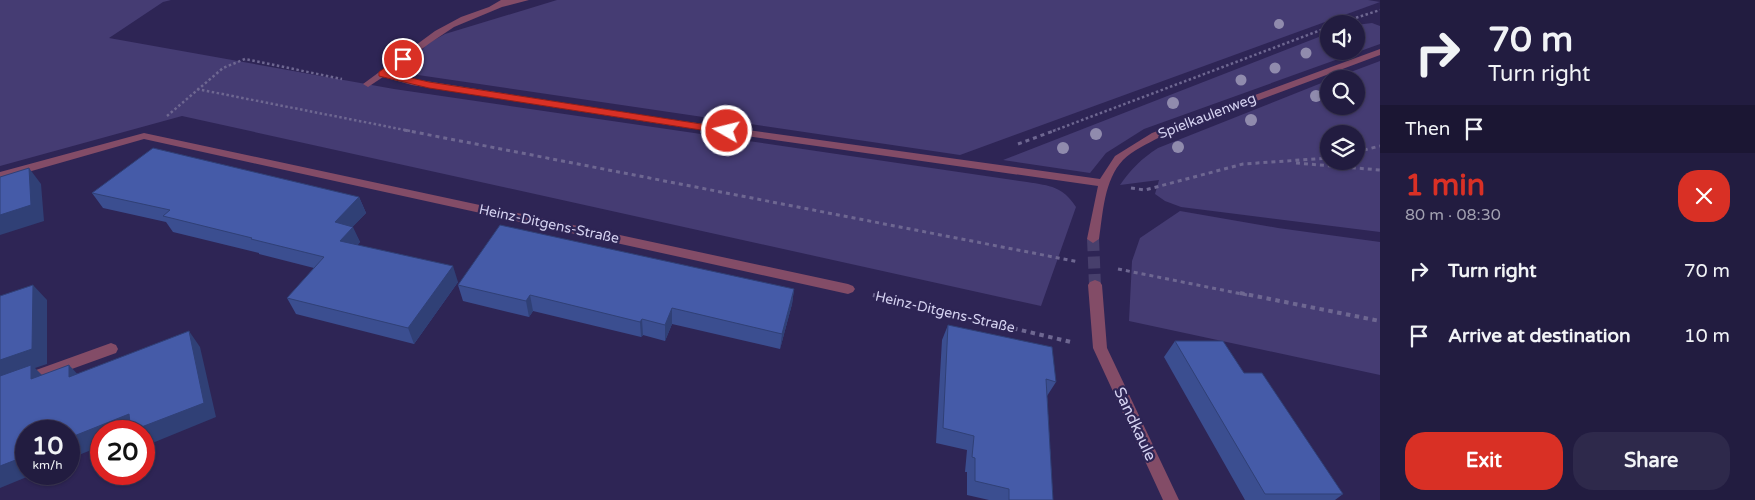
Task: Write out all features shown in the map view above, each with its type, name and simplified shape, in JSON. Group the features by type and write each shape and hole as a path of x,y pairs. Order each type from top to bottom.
{"street":[{"path":"368,84 428,38 464,19 504,3 525,0"},
{"name":"Spielkaulenweg","path":"1093,239 1103,183 1118,160 1131,149 1156,136 1380,52"},
{"path":"382,74 421,84 668,122 1103,183"},
{"name":"Heinz-Ditgens-Straße","path":"0,176 144,136 848,289"},
{"path":"1095,285 1100,348"},
{"name":"Sandkaule","path":"1100,348 1171,500"},
{"path":"0,389 111,349"}],"path":[{"path":"1365,15 1380,10"},
{"path":"1018,144 1320,30"},
{"path":"144,136 223,68 245,59 368,84"},
{"path":"197,89 1043,256"},
{"path":"1365,150 1380,146"},
{"path":"1103,183 1145,190 1243,164 1320,159"},
{"path":"1290,162 1380,170"},
{"path":"1135,272 1380,321"},
{"name":"Heinz-Ditgens-Straße","path":"848,289 1100,348"}],"shaded area":[{"path":"0,0 171,0 163,2 109,38 394,89 1043,185 1061,191 1076,207 1041,306 182,116 0,166"},
{"path":"557,0 1368,0 1380,2 1344,15 1320,15 1320,24 960,155 418,75 413,61 427,44 445,34"},
{"path":"1372,23 1380,26 1380,44 1365,49 1365,24"},
{"path":"1320,37 1320,60 1336,60 1144,129 1106,153 1090,173 1003,160"},
{"path":"1380,61 1380,232 1181,207 1165,201 1155,194 1159,180 1120,185 1146,156 1158,148 1320,84 1320,115 1365,115 1365,70 1356,70"},
{"path":"1180,211 1278,228 1380,242 1380,375 1129,321 1132,261 1140,238"}],"building":[{"path":"153,148 359,197 335,222 353,227 340,241 453,266 408,328 287,298 324,257 163,216 170,210 92,193"},
{"path":"29,168 31,205 0,215 0,177"},
{"path":"500,225 794,289 782,334 672,308 665,325 642,319 640,322 530,295 526,301 458,285"},
{"path":"33,285 32,349 0,360 0,296"},
{"path":"948,325 1052,347 1056,382 1046,379 1053,500 1009,500 1009,489 975,481 975,458 972,457 974,436 943,428"},
{"path":"189,331 204,403 155,422 155,420 130,420 129,414 114,420 90,420 90,430 80,434 80,420 15,420 15,460 0,466 0,376 31,365 31,379 69,365 69,377"},
{"path":"1175,341 1223,341 1244,373 1262,373 1343,494 1265,494"}],"tunnel":[{"path":"1093,239 1095,285"}],"route":[{"path":"403,59 382,74 429,85 727,131"}]}
